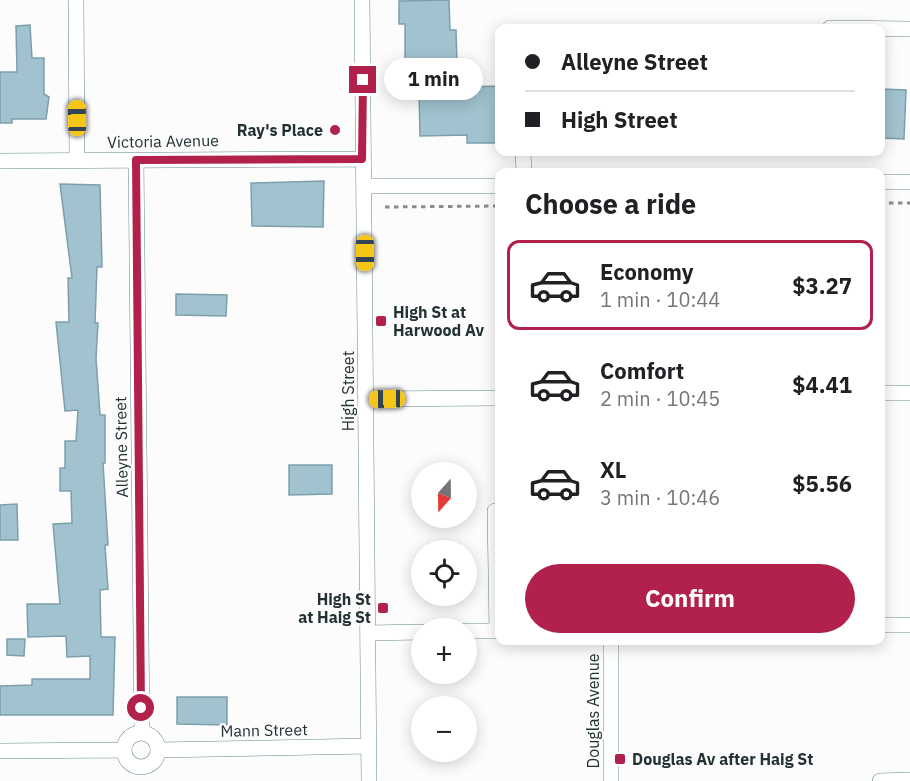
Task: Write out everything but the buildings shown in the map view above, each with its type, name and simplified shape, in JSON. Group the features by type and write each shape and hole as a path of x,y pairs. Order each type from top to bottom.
{"street":[{"path":"76,0 77,160"},
{"name":"High Street","path":"362,0 369,781"},
{"path":"885,29 910,29"},
{"name":"Victoria Avenue","path":"0,161 362,159"},
{"name":"Alleyne Street","path":"136,160 142,732"},
{"path":"885,182 910,182"},
{"path":"364,186 495,186"},
{"path":"885,393 910,393"},
{"path":"366,399 495,398"},
{"path":"885,625 910,625"},
{"path":"477,631 495,631"},
{"path":"368,633 411,632"},
{"name":"Douglas Avenue","path":"610,645 611,781"},
{"path":"142,732 156,740 159,750 152,764 142,774 127,761 124,750 127,740 142,732"},
{"name":"Mann Street","path":"159,750 369,746"},
{"path":"0,751 124,750"},
{"path":"880,781 910,780"}],"path":[{"path":"885,203 910,203"},
{"path":"385,207 495,206"}],"place":[{"name":"Ray's Place","path":"335,130"},
{"name":"High St at Harwood Av","path":"381,321"},
{"name":"High St at Haig St","path":"383,608"},
{"name":"Douglas Av after Haig St","path":"620,759"}],"route":[{"path":"141,708 136,160 362,159 363,80"}]}
